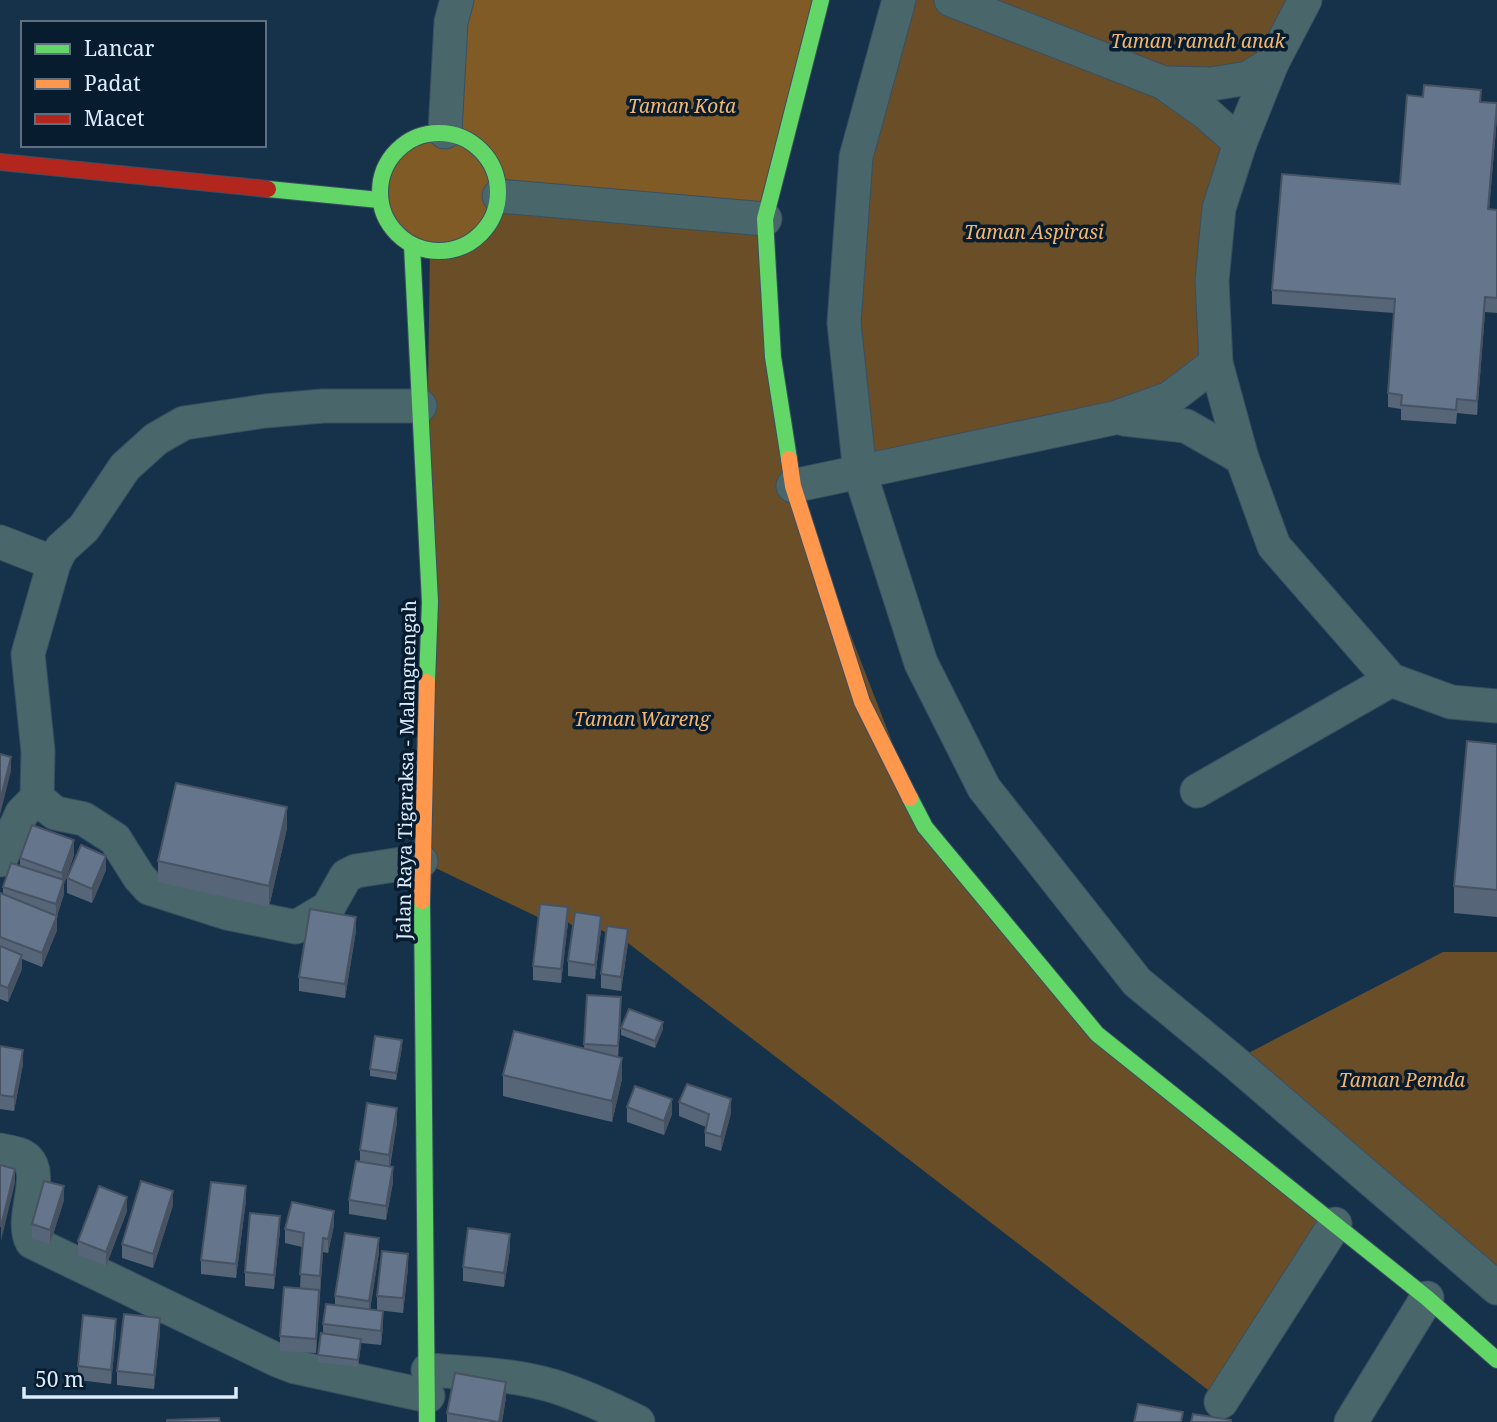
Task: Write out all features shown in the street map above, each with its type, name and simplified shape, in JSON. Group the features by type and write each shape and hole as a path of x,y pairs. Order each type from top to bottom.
{"main road":[{"path":"821,0 765,219 774,357 793,486 862,702 925,827 1097,1034 1427,1298 1497,1360"},
{"path":"445,132 467,138 485,153 497,173 499,196 494,215 484,232 468,244 450,250 430,251 412,245 394,231 379,200 385,166 399,146 421,134 445,132"},
{"path":"0,162 379,200"},
{"name":"Jalan Raya Tigaraksa - Malangnengah","path":"412,245 430,602 421,861 428,1396"}],"street":[{"path":"445,132 451,22 457,0"},
{"path":"899,0 856,157 844,323 860,473 921,663 984,788 1137,982 1233,1060 1497,1288"},
{"path":"951,0 1164,83 1206,113 1240,143"},
{"path":"1305,0 1272,63 1240,143 1219,208 1212,281 1216,363 1242,458 1274,546 1391,680 1451,702 1497,706"},
{"path":"1164,83 1211,84 1248,78 1272,63"},
{"path":"499,196 765,219"},
{"path":"793,486 1114,418 1170,398 1216,363"},
{"path":"0,860 22,813 37,798 37,751 28,654 54,563 61,549 84,528 125,467 156,439 184,423 323,406 420,406"},
{"path":"1114,418 1186,426 1242,458"},
{"path":"0,542 54,563"},
{"path":"1197,791 1391,680"},
{"path":"37,798 55,813 84,819 115,839 139,877 149,887 227,913 296,927 328,908 346,876 421,861"},
{"path":"0,1150 18,1154 28,1160 34,1173 27,1233 32,1242 277,1360 295,1367 428,1396 487,1374 551,1385 605,1405 638,1422"},
{"path":"1221,1402 1335,1224"},
{"path":"1351,1422 1427,1298"}],"green space":[{"name":"Taman Kota","path":"457,0 821,0 765,219 499,196 485,231 461,248 434,250 407,241 388,221 381,209 379,198 382,179 390,157 404,144 422,136 445,132"},
{"name":"Taman Aspirasi","path":"899,0 1305,0 1272,63 1166,83 1240,143 1216,363 1170,398 860,473 844,323"},
{"name":"Taman Wareng","path":"499,196 765,219 793,486 925,827 1097,1034 1328,1219 1212,1393 628,943 601,930 540,918 421,861 430,251 457,247 476,238 490,221"},
{"name":"Taman Pemda","path":"1443,952 1497,952 1497,1288 1233,1061"}],"building":[{"path":"1424,85 1481,90 1480,102 1497,103 1488,209 1497,210 1497,298 1485,297 1477,401 1457,399 1456,410 1401,405 1402,395 1388,393 1395,299 1272,290 1282,174 1400,184 1407,95 1423,97"},
{"path":"1467,741 1497,744 1497,890 1454,886"},
{"path":"0,754 11,757 0,801"},
{"path":"176,783 287,807 269,886 158,861"},
{"path":"32,825 74,840 62,873 20,858"},
{"path":"81,845 106,856 92,889 67,878"},
{"path":"11,863 64,880 56,904 3,887"},
{"path":"0,893 57,916 42,953 0,937"},
{"path":"540,904 568,907 561,969 533,966"},
{"path":"310,909 356,917 345,984 299,977"},
{"path":"575,912 601,916 595,965 568,961"},
{"path":"607,926 628,929 621,977 601,974"},
{"path":"0,946 22,955 8,988 0,985"},
{"path":"587,995 621,997 618,1046 584,1044"},
{"path":"629,1009 663,1022 655,1041 621,1028"},
{"path":"514,1031 622,1058 612,1101 503,1075"},
{"path":"375,1036 402,1040 396,1073 370,1069"},
{"path":"0,1046 23,1050 14,1097 0,1095"},
{"path":"687,1084 731,1099 721,1137 705,1132 709,1114 679,1102"},
{"path":"635,1086 672,1099 664,1121 627,1107"},
{"path":"367,1103 397,1108 389,1155 360,1150"},
{"path":"356,1161 393,1167 386,1206 349,1200"},
{"path":"0,1165 15,1169 1,1226 0,1226"},
{"path":"44,1181 64,1186 50,1230 32,1224"},
{"path":"141,1181 173,1191 153,1254 122,1244"},
{"path":"211,1182 246,1186 236,1264 201,1260"},
{"path":"99,1186 127,1197 106,1252 78,1241"},
{"path":"292,1202 334,1211 328,1239 323,1238 320,1276 300,1274 304,1233 285,1229"},
{"path":"250,1213 280,1216 274,1275 245,1272"},
{"path":"468,1228 510,1234 504,1273 463,1267"},
{"path":"345,1233 379,1238 369,1301 335,1296"},
{"path":"382,1251 408,1254 403,1298 377,1296"},
{"path":"284,1287 319,1290 316,1339 280,1336"},
{"path":"326,1304 383,1311 381,1331 323,1324"},
{"path":"124,1314 160,1318 154,1375 117,1371"},
{"path":"83,1315 116,1319 111,1370 78,1366"},
{"path":"321,1333 361,1339 358,1360 318,1355"},
{"path":"455,1373 506,1382 499,1422 447,1413"},
{"path":"1138,1404 1183,1412 1181,1422 1134,1422"},
{"path":"1193,1414 1231,1420 1231,1422 1191,1422"},
{"path":"219,1418 220,1422 167,1422 167,1420"}],"traffic: fast":[{"path":"789,459 773,357 765,219 821,0"},
{"path":"439,133 462,137 481,150 494,169 498,192 494,215 481,234 462,247 439,251 416,247 397,234 384,215 380,192 384,169 397,150 416,137 439,133"},
{"path":"268,189 379,200"},
{"path":"412,245 430,602 427,682"},
{"path":"910,798 925,827 1097,1034 1427,1298 1497,1360"},
{"path":"422,901 427,1422"}],"traffic: slow":[{"path":"789,459 793,486 862,702 910,798"},
{"path":"422,901 427,682"}],"traffic: jam":[{"path":"0,162 268,189"}],"park label":[{"name":"Taman ramah anak","path":"1198,41"}]}
